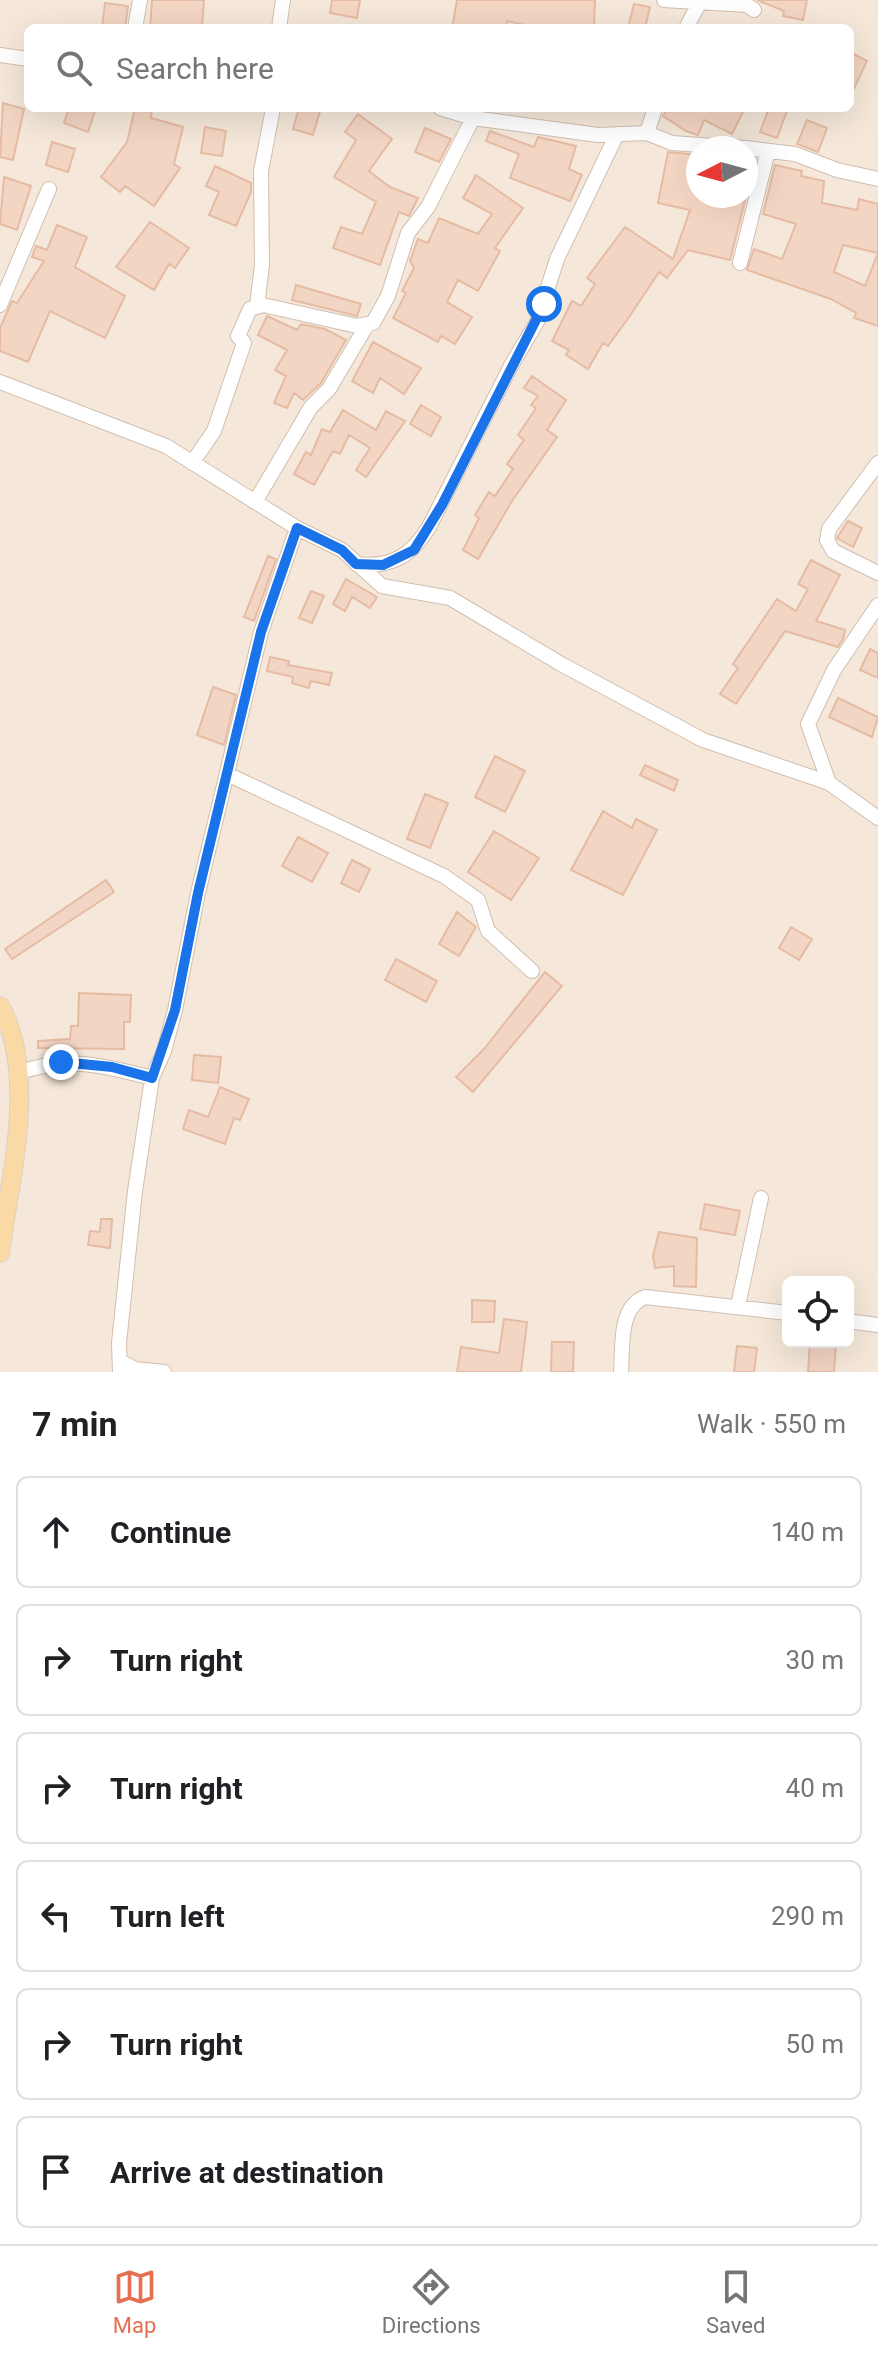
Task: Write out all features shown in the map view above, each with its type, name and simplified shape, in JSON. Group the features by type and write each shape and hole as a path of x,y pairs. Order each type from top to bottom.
{"main road":[{"path":"0,1006 12,1035 19,1073 0,1253"}],"street":[{"path":"136,24 140,0"},
{"path":"280,24 283,0"},
{"path":"664,0 747,5 754,10"},
{"path":"688,24 700,1"},
{"path":"0,55 24,58"},
{"path":"257,306 262,279 261,171 272,112"},
{"path":"453,112 473,118 598,135 647,133 672,143 686,144"},
{"path":"647,133 654,112"},
{"path":"255,502 311,407 329,389 367,325 378,318 408,233 428,207 473,118"},
{"path":"356,564 383,565 414,550 429,527 512,364 537,322 557,259 617,134"},
{"path":"758,150 795,154 837,170 878,179"},
{"path":"740,263 768,151"},
{"path":"0,305 49,189"},
{"path":"192,463 214,431 244,343 238,336 250,309 257,306 367,325"},
{"path":"0,382 135,431 297,528 342,550 369,577 390,589 450,598 561,664 703,740 829,783 878,818"},
{"path":"878,463 843,509 827,540 833,551 878,573"},
{"path":"164,1372 127,1369 135,1191 152,1078 175,1010 198,893 261,632 297,528"},
{"path":"829,783 808,724 834,670 878,605"},
{"path":"227,774 444,876 478,900 488,931 532,971"},
{"path":"19,1073 61,1062 112,1067 152,1078"},
{"path":"738,1306 761,1198"},
{"path":"621,1372 626,1317 636,1300 656,1297 782,1312"},
{"path":"854,1322 878,1325"}],"shaded area":[{"path":"0,0 878,0 878,1372 0,1372"}],"building":[{"path":"152,0 204,0 202,24 150,24"},
{"path":"332,0 360,0 357,18 330,13"},
{"path":"457,0 595,0 594,24 520,24 507,21 507,24 453,24"},
{"path":"757,0 807,0 803,20 783,16 784,11"},
{"path":"105,3 128,6 126,24 102,24"},
{"path":"634,4 650,7 646,24 629,24"},
{"path":"854,54 867,61 854,89"},
{"path":"3,103 24,109 13,160 0,157"},
{"path":"68,112 95,112 88,132 64,123"},
{"path":"134,112 152,112 151,118 183,127 174,164 180,168 154,206 125,186 120,192 101,177 127,142"},
{"path":"298,112 320,112 313,135 293,129"},
{"path":"666,112 743,112 732,134 704,120 698,135 663,116"},
{"path":"768,112 787,112 777,138 760,132"},
{"path":"358,114 392,139 369,171 390,187 418,198 409,216 399,212 380,265 333,248 341,227 362,234 376,202 334,177 356,140 345,132"},
{"path":"807,120 827,128 818,152 797,144"},
{"path":"205,127 226,131 222,156 201,153"},
{"path":"425,128 451,139 439,162 415,152"},
{"path":"490,131 534,147 538,137 576,146 569,169 582,175 570,201 510,178 519,154 486,141"},
{"path":"52,142 75,149 68,172 46,165"},
{"path":"668,152 686,154 686,208 743,208 730,260 688,250 667,278 659,272 608,346 603,343 588,369 566,355 569,350 552,341 572,301 581,306 595,284 587,278 625,227 673,259 690,210 658,203"},
{"path":"775,165 802,171 801,176 824,181 822,203 857,210 859,199 878,204 878,253 878,326 854,318 856,313 831,299 747,270 754,249 782,259 796,224 763,214","holes":["843,245 878,253 865,286 834,272"]},
{"path":"215,166 251,183 251,192 236,226 209,215 219,192 206,186"},
{"path":"476,175 523,208 495,248 500,251 478,291 458,280 447,302 472,317 455,344 441,336 438,342 393,318 414,268 410,261 418,239 428,243 439,218 478,234 492,214 463,198"},
{"path":"4,177 31,186 17,230 0,224"},
{"path":"150,222 189,248 175,268 169,264 154,290 116,267"},
{"path":"57,225 87,237 75,267 125,296 105,338 50,311 28,362 0,351 0,328 12,301 17,303 44,261 32,257 36,246 47,250"},
{"path":"296,285 361,304 357,316 292,300"},
{"path":"267,316 297,330 301,324 325,329 346,340 321,383 303,400 294,393 287,408 274,403 286,376 275,370 287,350 258,335"},
{"path":"373,342 421,368 404,394 380,378 373,393 352,381"},
{"path":"532,376 566,400 547,430 557,437 512,501 478,559 463,550 479,518 475,515 489,492 495,496 513,469 507,464 524,440 518,435 536,408 531,405 538,396 524,388"},
{"path":"421,405 441,417 431,436 410,424"},
{"path":"343,410 376,430 386,411 405,421 366,477 356,470 370,448 349,435 340,454 333,451 314,485 294,474 306,452 311,455 322,429 330,432"},
{"path":"848,521 862,528 853,547 837,538"},
{"path":"268,556 276,559 254,621 244,617"},
{"path":"811,560 840,575 816,621 845,630 843,639 838,647 785,631 736,704 720,694 738,668 733,664 777,599 796,611 808,589 798,584"},
{"path":"346,579 377,597 370,608 352,597 345,611 333,604"},
{"path":"311,591 324,596 312,623 299,618"},
{"path":"870,649 878,653 878,678 860,670"},
{"path":"270,657 289,661 288,665 332,673 329,685 311,681 309,688 292,683 293,677 267,671"},
{"path":"213,687 236,695 224,745 197,735"},
{"path":"838,698 878,717 872,737 829,717"},
{"path":"495,756 525,771 505,812 475,797"},
{"path":"645,765 678,780 674,791 640,775"},
{"path":"425,794 448,803 430,848 407,839"},
{"path":"603,811 632,828 636,819 657,830 623,895 571,870"},
{"path":"494,831 539,858 511,900 468,872"},
{"path":"298,837 328,853 312,882 282,866"},
{"path":"352,860 370,869 359,892 341,883"},
{"path":"106,880 114,892 12,959 5,949"},
{"path":"457,912 476,927 459,956 439,944"},
{"path":"791,927 812,939 799,960 779,948"},
{"path":"396,959 437,981 426,1002 385,980"},
{"path":"545,972 562,986 473,1092 456,1077 484,1049"},
{"path":"79,993 131,995 130,1022 124,1022 124,1049 38,1048 38,1041 70,1039 71,1026 78,1026"},
{"path":"194,1055 221,1057 218,1083 192,1080"},
{"path":"220,1087 249,1099 240,1120 234,1118 225,1144 183,1129 189,1110 208,1117"},
{"path":"705,1204 740,1211 735,1235 700,1229"},
{"path":"101,1219 112,1219 110,1248 88,1245 90,1231 100,1232"},
{"path":"659,1232 697,1238 696,1287 674,1286 674,1266 655,1268 653,1256"},
{"path":"472,1300 495,1301 494,1322 472,1322"},
{"path":"504,1319 527,1322 521,1372 457,1372 461,1347 499,1353"},
{"path":"552,1342 574,1342 573,1372 551,1372"},
{"path":"737,1346 757,1348 754,1372 734,1372"},
{"path":"810,1348 836,1348 834,1372 808,1372"}],"route":[{"path":"61,1062 112,1067 152,1078 164,1051 198,893 261,632 297,528 342,550 356,564 383,565 414,550 442,505 544,304"}]}
